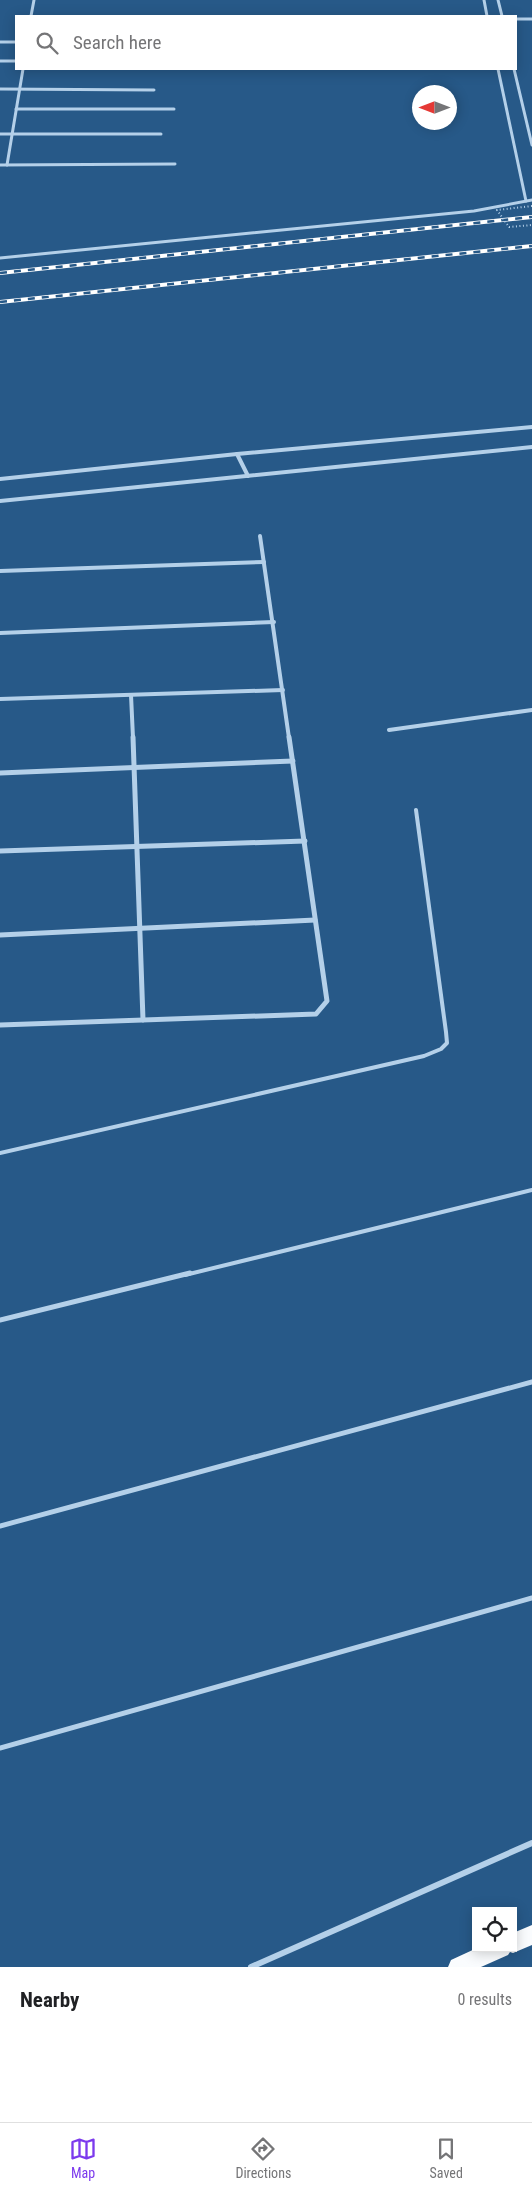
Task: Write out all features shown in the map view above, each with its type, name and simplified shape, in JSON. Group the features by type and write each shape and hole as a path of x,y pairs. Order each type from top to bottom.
{"highway":[{"path":"517,1941 532,1935"},
{"path":"458,1967 492,1952"}],"street":[{"path":"31,15 34,0"},
{"path":"484,0 487,15"},
{"path":"498,0 502,15"},
{"path":"517,19 532,19"},
{"path":"0,42 15,42"},
{"path":"0,61 15,61"},
{"path":"7,165 23,70"},
{"path":"498,70 526,201"},
{"path":"514,70 532,145"},
{"path":"0,89 154,90"},
{"path":"16,109 174,109"},
{"path":"0,134 161,134"},
{"path":"0,165 175,164"},
{"path":"0,258 474,211 532,200"},
{"path":"0,479 532,426"},
{"path":"0,502 532,447"},
{"path":"237,454 248,476"},
{"path":"0,1025 316,1014 327,1001 274,622 260,536"},
{"path":"0,572 264,562"},
{"path":"0,633 274,622"},
{"path":"0,699 283,690"},
{"path":"131,695 143,1020"},
{"path":"389,730 532,710"},
{"path":"0,773 293,761"},
{"path":"0,851 305,841"},
{"path":"0,935 315,920"},
{"path":"251,1967 532,1843"}],"lane":[{"path":"0,1153 424,1056 441,1049 447,1043 446,1032 416,810"},
{"path":"0,1320 532,1190"},
{"path":"0,1526 532,1382"},
{"path":"0,1748 532,1598"}],"path":[{"path":"532,206 497,210 509,227 532,224"}],"railway":[{"path":"0,273 532,217"},
{"path":"0,302 532,246"}]}
